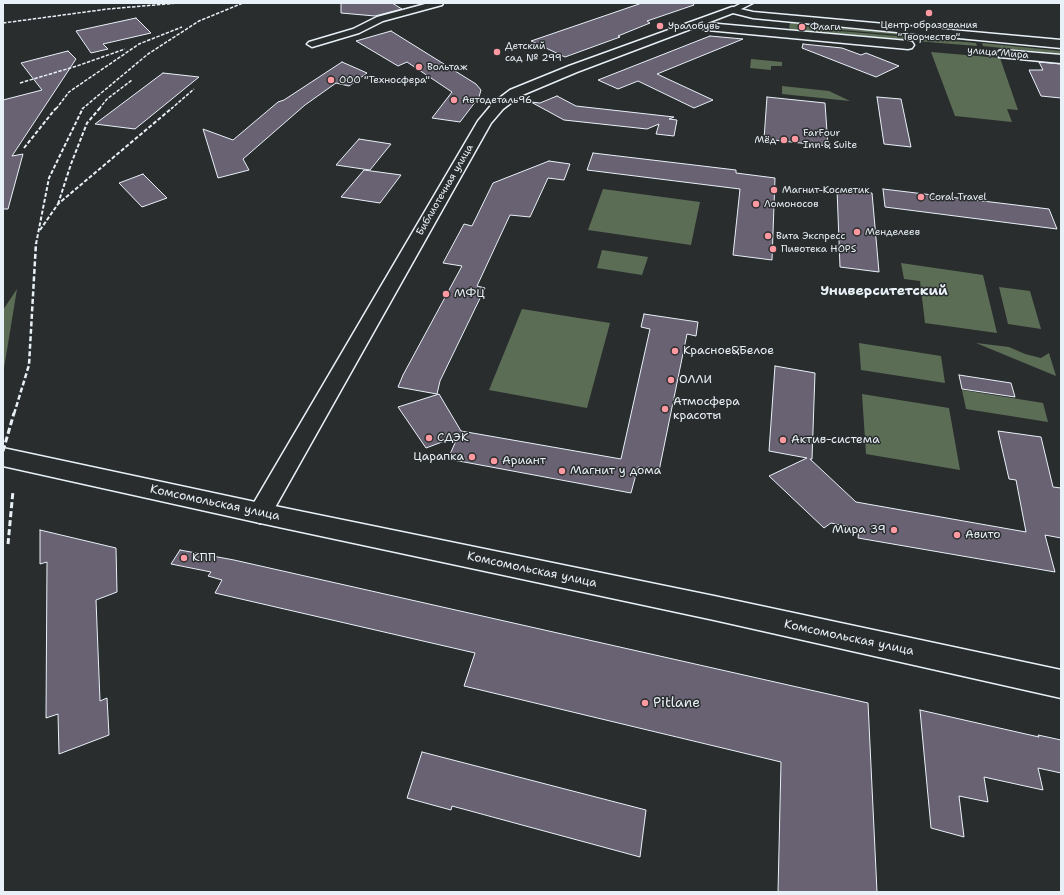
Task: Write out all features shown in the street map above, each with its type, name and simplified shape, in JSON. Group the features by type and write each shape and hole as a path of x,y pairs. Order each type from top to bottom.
{"street":[{"path":"312,44 356,31 380,19 439,3"},
{"name":"Библиотечная улица","path":"260,513 485,121 498,106 515,93 573,69 749,3"},
{"name":"улица Мира","path":"732,10 760,16 1061,44"},
{"path":"696,24 708,27 919,46"},
{"name":"улица Мира","path":"989,53 1061,59"},
{"name":"Комсомольская улица","path":"3,457 260,513 706,606 1061,684"}],"green space":[{"path":"793,21 812,25 860,30 866,27 970,37 972,41 818,28"},
{"path":"790,22 817,29 976,43 977,46 793,31 789,28"},
{"path":"982,43 1061,51 1061,54 983,46"},
{"path":"931,52 1000,58 1018,110 1007,109 1012,122 955,116"},
{"path":"751,59 782,62 782,66 771,66 771,70 750,68"},
{"path":"782,86 829,91 850,101 782,94"},
{"path":"603,189 700,202 691,245 588,230"},
{"path":"602,250 648,257 642,275 597,268"},
{"path":"901,263 983,275 997,333 925,323 920,281 904,279"},
{"path":"999,287 1030,291 1041,329 1008,324"},
{"path":"17,289 3,374 3,310"},
{"path":"522,309 610,323 587,408 489,390"},
{"path":"859,343 941,356 945,383 861,370"},
{"path":"976,343 1009,347 1025,354 1041,358 1049,353 1056,376"},
{"path":"962,390 1043,403 1048,422 966,409"},
{"path":"862,394 949,408 960,470 866,454"}],"building":[{"path":"341,3 392,3 402,9 375,16 341,13"},
{"path":"642,3 693,3 694,5 647,21 650,23 618,36 620,37 565,57 531,41"},
{"path":"136,18 151,33 103,44 108,49 91,53 76,31"},
{"path":"391,31 476,84 481,90 479,97 460,122 432,118 452,92 407,62 398,66 356,41"},
{"path":"710,36 743,39 657,74 713,100 694,108 638,81 618,89 598,80"},
{"path":"803,44 842,48 861,55 866,53 899,66 876,77 802,48"},
{"path":"68,51 76,59 12,156 23,154 8,209 3,209 3,100 42,90 21,63"},
{"path":"342,62 367,73 349,86 336,83 305,105 243,159 249,170 218,178 203,129 233,140 278,102 284,100"},
{"path":"1039,62 1061,64 1061,98 1041,96 1029,70 1043,70"},
{"path":"163,73 199,77 135,129 95,124"},
{"path":"557,96 576,106 674,117 669,119 677,120 674,136 656,134 659,124 647,129 564,120 531,102 540,103"},
{"path":"767,97 825,103 828,146 764,139"},
{"path":"877,97 901,99 911,147 884,144"},
{"path":"359,139 391,144 370,170 336,165"},
{"name":"Ломоносов","path":"593,153 736,170 736,173 775,178 772,260 733,255 740,189 587,170"},
{"path":"549,161 570,164 564,180 548,178 530,217 510,215 477,286 485,288 440,381 437,394 398,387 462,266 443,263 464,224 472,226 493,183"},
{"path":"364,170 401,175 380,203 341,197"},
{"path":"143,174 167,198 142,207 119,183"},
{"path":"837,189 872,193 879,272 840,267"},
{"path":"883,189 1049,209 1057,229 885,207"},
{"path":"644,314 698,322 696,336 687,334 659,471 638,467 631,493 448,459 458,436 426,448 398,407 439,394 461,431 621,459 650,329 641,327"},
{"path":"775,366 815,373 812,459 810,459 856,502 1026,532 1016,480 1009,479 998,431 1041,437 1053,487 1061,488 1061,538 1045,535 1055,572 858,538 859,529 831,523 824,528 769,476 807,458 769,451"},
{"path":"959,375 1011,383 1015,397 962,389"},
{"path":"40,530 116,548 117,592 96,600 100,701 107,698 109,735 59,754 58,714 46,718 47,562 40,564"},
{"path":"180,550 234,560 868,703 877,892 778,892 781,762 464,686 475,653 215,593 222,580 208,576 211,572 171,564"},
{"path":"920,710 1039,737 1038,735 1061,740 1061,773 1038,768 1043,790 984,777 988,802 959,796 964,837 931,828"},
{"path":"422,752 646,810 640,857 452,806 451,810 407,798"}],"railway":[{"path":"3,23 108,9 178,3"},
{"path":"83,108 148,54 199,21 243,3"},
{"path":"56,109 69,92 139,44 182,27"},
{"path":"20,83 77,66 125,49"},
{"path":"99,109 107,99 132,80"},
{"path":"171,109 194,89"},
{"path":"24,148 56,108"},
{"path":"36,244 49,178 83,108"},
{"path":"58,204 71,164 87,123 100,108"},
{"path":"58,204 172,108"},
{"path":"40,230 58,204"},
{"path":"14,414 29,365 36,243"},
{"path":"3,451 14,413"},
{"path":"8,544 13,491"}],"place":[{"name":"Центр образования \"Творчество\"","path":"929,13"},
{"name":"Уралобувь","path":"660,26"},
{"name":"Флаги","path":"802,27"},
{"name":"Детский сад № 299","path":"497,52"},
{"name":"Вольтаж","path":"419,67"},
{"name":"ООО \"Техносфера\"","path":"331,80"},
{"name":"Автодеталь96","path":"454,100"},
{"name":"FarFour Inn & Suite","path":"795,139"},
{"name":"Мёд","path":"784,140"},
{"name":"Магнит-Косметик","path":"774,190"},
{"name":"Coral Travel","path":"921,197"},
{"name":"Ломоносов","path":"756,204"},
{"name":"Менделеев","path":"857,232"},
{"name":"Вита Экспресс","path":"768,236"},
{"name":"Пивотека HOPS","path":"773,249"},
{"name":"МФЦ","path":"446,294"},
{"name":"Красное&Белое","path":"675,351"},
{"name":"ОЛЛИ","path":"671,380"},
{"name":"Атмосфера красоты","path":"665,409"},
{"name":"СДЭК","path":"429,438"},
{"name":"Актив-система","path":"783,440"},
{"name":"Царапка","path":"472,457"},
{"name":"Ариант","path":"494,461"},
{"name":"Магнит у дома","path":"562,471"},
{"name":"Мира 39","path":"894,530"},
{"name":"Авито","path":"957,535"},
{"name":"КПП","path":"184,558"},
{"name":"Pitlane","path":"645,703"}],"district":[{"name":"Университетский","path":"884,291"}]}
